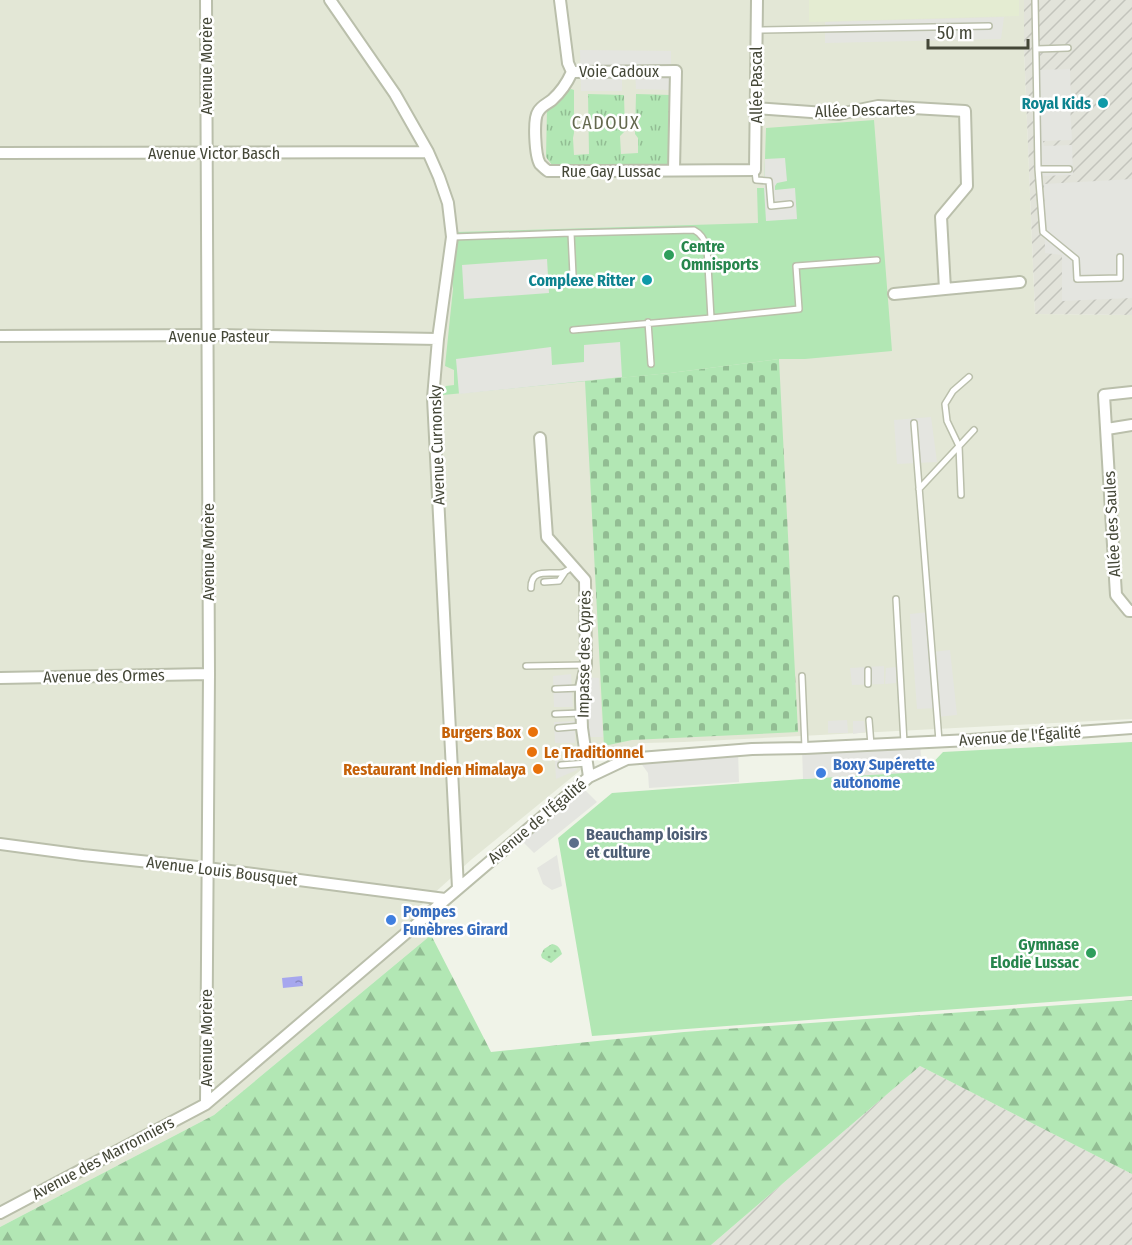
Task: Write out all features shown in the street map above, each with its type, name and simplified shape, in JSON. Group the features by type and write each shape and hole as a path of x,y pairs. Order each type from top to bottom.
{"street":[{"name":"Avenue Morère","path":"206,0 209,674 206,1104"},
{"name":"Avenue Curnonsky","path":"330,0 395,94 428,152 448,203 452,237 438,339 433,398 458,888"},
{"name":"Voie Cadoux","path":"560,0 568,63 572,72 676,71 674,170"},
{"name":"Allée Pascal","path":"755,170 757,0"},
{"name":"Rue Gay Lussac","path":"572,72 566,85 536,114 538,158 541,165 548,171 755,170"},
{"name":"Allée Descartes","path":"756,108 839,114 878,106 965,111 967,186 941,217 945,289"},
{"name":"Avenue Victor Basch","path":"0,153 428,152"},
{"path":"894,294 1020,282"},
{"name":"Avenue Pasteur","path":"0,336 207,335 438,339"},
{"name":"Allée des Saules","path":"1132,392 1104,395 1116,595 1129,611 1132,611"},
{"path":"1107,429 1132,425"},
{"name":"Impasse des Cyprès","path":"540,438 547,537 569,569 585,580 586,665 581,687 581,713 589,777"},
{"name":"Avenue des Ormes","path":"0,678 209,674"},
{"name":"Avenue de l'Égalité","path":"206,1104 589,777 627,759 752,749 904,743 1132,728"},
{"name":"Avenue Louis Bousquet","path":"0,844 445,899"},
{"name":"Avenue des Marronniers","path":"0,1213 206,1104"}],"lane":[{"path":"1035,0 1038,169 1043,232 1076,259 1077,279 1120,278 1120,257"},
{"path":"756,30 989,26"},
{"path":"1036,49 1068,48"},
{"path":"1038,169 1069,169"},
{"path":"755,170 756,180 769,181 771,206 790,204"},
{"path":"452,237 694,230 705,241 707,248 711,318"},
{"path":"571,233 573,275"},
{"path":"573,330 799,309 796,266 877,261"},
{"path":"648,322 651,364"},
{"path":"961,495 959,446 947,421 945,404 953,391 969,377"},
{"path":"914,423 939,741"},
{"path":"919,489 974,430"},
{"path":"544,582 559,581 569,569"},
{"path":"531,588 534,578 543,573 569,569"},
{"path":"896,599 904,743"},
{"path":"526,666 586,665"},
{"path":"867,670 868,684"},
{"path":"802,676 805,748"},
{"path":"555,689 581,687"},
{"path":"555,714 581,713"},
{"path":"869,720 871,744"},
{"path":"558,728 582,726"},
{"path":"561,765 587,763"}],"shaded area":[{"path":"0,0 1024,0 1035,314 1132,315 1132,719 645,743 593,760 472,859 420,906 431,935 214,1115 0,1227"},
{"path":"809,0 1019,0 1019,16 809,22"},
{"path":"1024,0 1132,0 1132,315 1035,314"},
{"path":"1004,17 1001,39 825,43 825,22"},
{"path":"580,50 671,51 671,90 636,89 635,72 622,72 622,91 581,91"},
{"path":"1070,69 1071,98 1040,99 1039,70"},
{"path":"1070,105 1072,140 1043,141 1044,146 1072,145 1073,175 1040,176 1039,107"},
{"path":"785,158 787,181 777,183 775,190 795,188 797,219 766,221 765,159"},
{"path":"1132,179 1132,298 1062,301 1062,255 1045,253 1044,184"},
{"path":"547,259 549,293 464,299 462,265"},
{"path":"620,342 622,377 459,394 456,359 551,347 552,365 584,362 584,345"},
{"path":"931,417 937,462 897,464 894,420"},
{"path":"929,612 932,652 950,650 957,715 937,717 936,708 917,709 910,614"},
{"path":"884,666 884,684 852,685 850,668"},
{"path":"896,667 896,683 885,684 886,668"},
{"path":"571,674 573,707 554,707 553,676"},
{"path":"585,677 599,678 603,737 583,737"},
{"path":"847,720 848,733 828,733 828,721"},
{"path":"575,721 575,743 555,743 554,722"},
{"path":"853,721 864,721 865,732 853,734"},
{"path":"920,742 922,772 803,779 802,748"},
{"path":"738,751 739,782 649,788 648,773 638,759"},
{"path":"576,760 577,770 556,779 555,761"},
{"path":"580,785 597,802 534,853 518,837"},
{"path":"557,855 562,886 552,890 543,884 537,868"},
{"path":"920,1066 1132,1174 1132,1245 711,1245"}],"green space":[{"path":"571,89 574,90 574,155 589,154 588,94 624,95 625,131 620,136 621,154 638,153 638,138 635,134 636,94 670,95 669,166 552,165 546,157 547,108 559,101"},
{"name":"Centre Omnisports","path":"874,120 892,351 805,359 779,359 670,373 443,395 442,391 446,386 454,385 454,370 445,366 453,289 451,274 457,232 758,223 757,188 764,188 766,128"},
{"path":"779,359 798,732 632,740 604,746 585,381"},
{"path":"1132,742 1132,996 592,1036 558,838 612,793 926,770 943,752"},
{"path":"431,935 491,1052 684,1032 1132,1000 1132,1174 920,1066 711,1245 0,1245 0,1227 214,1115"},
{"path":"552,944 558,947 562,954 551,963 541,955 544,949"}],"water":[{"path":"302,976 303,986 283,988 282,978"}],"place":[{"name":"Royal Kids","path":"1103,103"},
{"name":"Centre Omnisports","path":"669,255"},
{"name":"Complexe Ritter","path":"647,280"},
{"name":"Burgers Box","path":"533,732"},
{"name":"Le Traditionnel","path":"532,752"},
{"name":"Restaurant Indien Himalaya","path":"538,769"},
{"name":"Boxy Supérette autonome","path":"821,773"},
{"name":"Beauchamp loisirs et culture","path":"574,843"},
{"name":"Pompes Funèbres Girard","path":"391,920"},
{"name":"Gymnase Elodie Lussac","path":"1091,953"}],"district":[{"name":"CADOUX","path":"606,123"}]}
